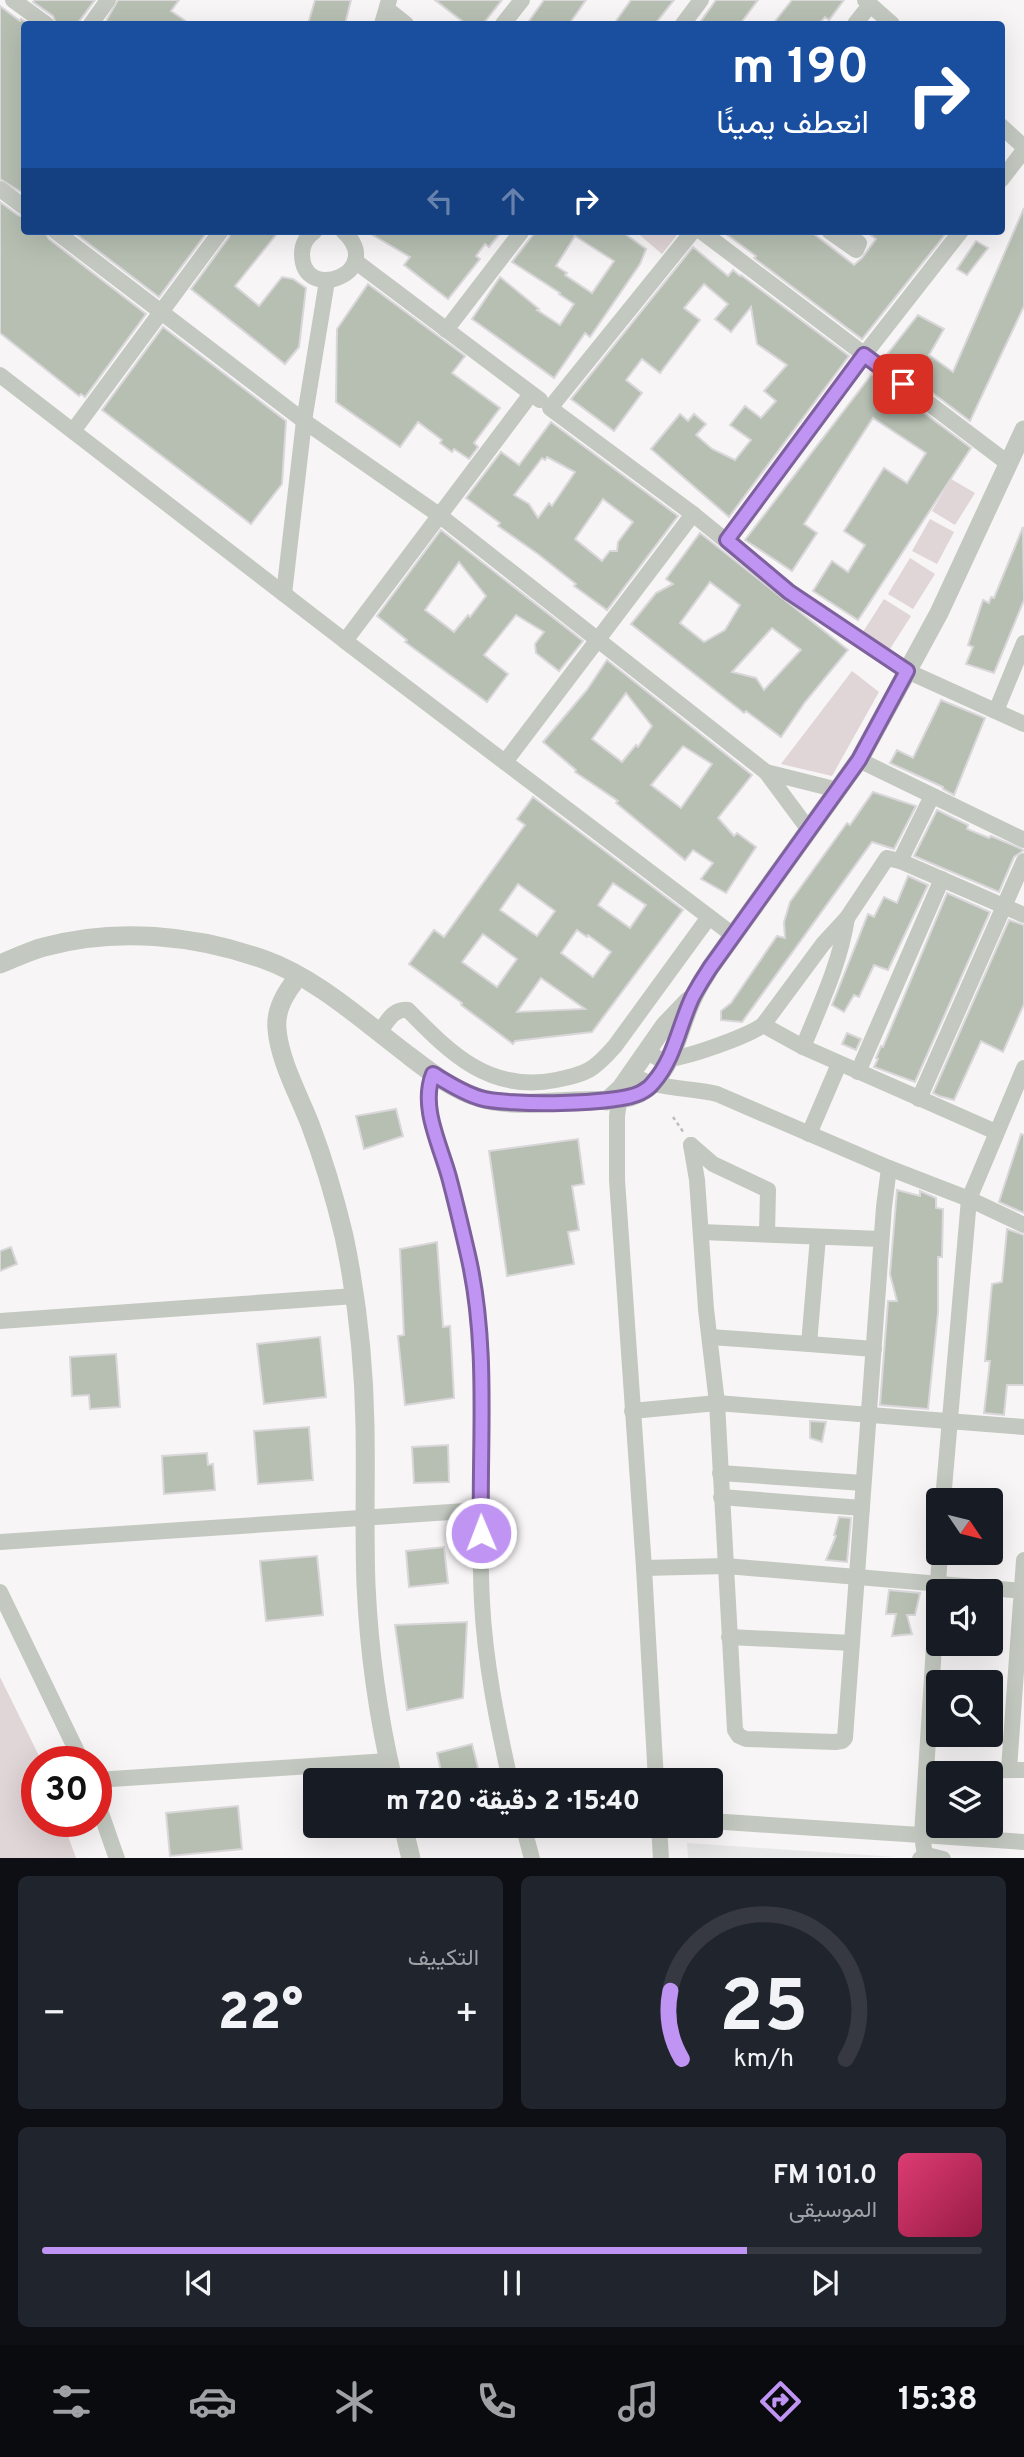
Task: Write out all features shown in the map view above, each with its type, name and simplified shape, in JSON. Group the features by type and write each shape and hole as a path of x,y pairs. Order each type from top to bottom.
{"street":[{"path":"13,0 42,21"},
{"path":"93,21 108,0"},
{"path":"505,21 522,0"},
{"path":"684,21 701,0"},
{"path":"857,21 868,2 888,21"},
{"path":"386,11 401,21"},
{"path":"1005,130 1024,149 1005,175"},
{"path":"0,189 21,205"},
{"path":"60,235 304,421 439,515 766,772 809,830"},
{"path":"73,431 218,235"},
{"path":"308,235 302,246 306,270 315,278 327,281 339,279 349,272 355,261 356,249 348,235"},
{"path":"446,330 519,235"},
{"path":"550,408 690,235"},
{"path":"706,235 1010,464"},
{"path":"835,235 856,250 859,243 848,235"},
{"path":"727,540 864,355 958,235"},
{"path":"355,261 693,514 789,592 907,671 1024,724"},
{"path":"284,594 304,421 327,281"},
{"path":"0,375 733,935"},
{"path":"345,641 531,394"},
{"path":"0,964 45,947 100,937 146,935 202,942 265,960 298,977 343,1004 433,1074 457,1089 482,1099 522,1103 620,1090 640,1093 653,1084 669,1059 694,996 733,935 859,760 939,613 1024,430"},
{"path":"505,762 693,514"},
{"path":"996,711 1024,643"},
{"path":"859,760 1024,841"},
{"path":"766,772 838,790"},
{"path":"900,861 932,796"},
{"path":"647,1050 654,1057 669,1059 734,1041 763,1025 823,944 847,918 887,858 900,861 1024,915"},
{"path":"919,1099 1024,861"},
{"path":"858,1072 942,879"},
{"path":"379,1033 394,1013 400,1009 408,1010 457,1055 490,1076 520,1084 582,1074 599,1064 615,1046 709,917"},
{"path":"803,1047 837,964 847,918"},
{"path":"298,977 279,1006 276,1029 284,1059 324,1160 344,1236 355,1296 363,1371 370,1643 391,1768"},
{"path":"655,1768 624,1253 617,1180 617,1116 620,1090 666,1025 694,996"},
{"path":"763,1025 839,1064 996,1132"},
{"path":"809,1134 839,1064"},
{"path":"944,1488 969,1199 1024,1068"},
{"path":"433,1074 428,1087 430,1114 469,1259 479,1330 482,1393 482,1602 489,1680 507,1768"},
{"path":"653,1084 717,1094 889,1168 969,1199 1024,1225"},
{"path":"767,1234 768,1190 713,1164 691,1145 698,1180 717,1403 735,1730 739,1736 746,1739 842,1741 846,1734 855,1577 889,1168"},
{"path":"701,1232 881,1239"},
{"path":"809,1345 818,1237"},
{"path":"0,1321 355,1296"},
{"path":"710,1337 874,1349"},
{"path":"632,1411 717,1403 1024,1427"},
{"path":"720,1474 863,1483"},
{"path":"721,1497 862,1508"},
{"path":"0,1542 481,1510"},
{"path":"1016,1770 1024,1560"},
{"path":"644,1568 726,1566 926,1583"},
{"path":"1003,1589 1022,1591"},
{"path":"0,1592 74,1746"},
{"path":"729,1637 852,1643"},
{"path":"927,1761 933,1656"},
{"path":"926,1772 922,1858 943,1858"},
{"path":"112,1779 303,1773"},
{"path":"723,1822 1024,1842"},
{"path":"110,1837 117,1858"},
{"path":"406,1838 411,1858"},
{"path":"527,1838 532,1858"},
{"path":"660,1838 661,1858"}],"shaded area":[{"path":"640,235 677,235 662,254"},
{"path":"951,479 975,493 955,525 932,511"},
{"path":"930,519 954,532 937,564 912,551"},
{"path":"910,558 935,574 913,609 888,594"},
{"path":"884,599 911,616 888,652 861,635"},
{"path":"852,671 879,692 832,776 781,764"},
{"path":"0,1677 34,1746 21,1746 21,1837 68,1837 76,1858 0,1858"},
{"path":"687,1843 896,1857 688,1858"}],"building":[{"path":"95,0 79,21 55,21 53,16 33,2"},
{"path":"118,0 179,0 171,11 186,21 106,21"},
{"path":"315,0 351,0 346,21 309,21"},
{"path":"435,0 502,0 485,21 462,21"},
{"path":"544,0 586,0 571,21 529,21"},
{"path":"631,0 674,0 657,21 616,21"},
{"path":"716,0 758,0 742,21 701,21"},
{"path":"792,0 844,0 829,20 825,17 822,21 775,21"},
{"path":"0,6 20,21 21,19 24,21 21,21 21,192 0,179"},
{"path":"0,202 21,216 21,235 47,235 146,314 85,397 81,394 79,396 0,333"},
{"path":"1024,208 1024,306 970,421 885,357 918,315 944,329 929,355 953,372"},
{"path":"77,235 205,235 159,297"},
{"path":"276,235 235,286 259,306 282,277 293,279 306,288 299,347 285,364 191,289 229,237"},
{"path":"373,235 499,235 489,247 485,244 476,256 480,259 448,299 404,265 410,257"},
{"path":"533,235 627,235 646,249 640,264 590,337 585,333 554,378 472,319 500,277 539,309 537,310 560,325 574,304 512,262","holes":["575,236 614,261 592,293 556,266"]},
{"path":"727,235 815,235 854,265 876,239 870,235 945,235 862,339 754,258 756,256"},
{"path":"976,241 988,248 967,275 957,269"},
{"path":"693,247 728,276 733,270 741,275 849,356 729,517 651,449 680,414 688,421 694,414 706,424 696,435 712,449 735,460 751,440 730,425 745,406 761,418 776,401 764,391 787,365 757,344 751,307 731,332 715,319 728,304 704,284 684,308 700,320 660,373 642,359 626,380 642,393 614,431 571,399"},
{"path":"368,284 465,356 452,373 500,408 474,443 478,447 469,459 454,449 452,452 440,443 442,440 418,422 400,447 336,402 337,329"},
{"path":"163,327 286,421 282,484 251,524 102,410"},
{"path":"872,374 971,448 858,620 813,591 832,561 848,572 865,545 844,531 884,468 907,483 926,453 873,418 804,524 817,533 792,571 745,540"},
{"path":"551,422 678,516 607,610 466,498 501,452 519,465","holes":["547,457 575,472 552,506 549,503 538,518 529,504 514,495 542,458 545,460","603,499 633,522 618,542 617,551 610,551 602,561 575,539"]},
{"path":"1023,527 1024,600 994,673 966,664 973,647 968,645 983,600 989,603 991,597 994,598"},
{"path":"441,530 583,641 559,671 536,653 535,644 544,632 516,615 484,655 508,674 487,702 405,642 407,640 377,616","holes":["459,562 486,596 454,632 425,610"]},
{"path":"700,533 848,650 805,702 781,737 746,711 744,713 631,624 656,593 673,584 666,579","holes":["710,582 740,605 725,630 704,642 680,623","772,628 801,650 764,690 756,678 732,672"]},
{"path":"607,660 752,775 718,818 734,836 737,833 756,847 726,893 701,879 713,863 693,850 685,860 616,803 618,801 575,772 576,770 543,742 587,690","holes":["626,693 652,726 638,747 636,745 622,762 592,739","683,746 712,764 681,808 651,785"]},
{"path":"941,700 985,718 954,795 943,787 890,763 897,750 913,758"},
{"path":"873,792 916,806 894,849 872,842 742,1022 721,1020 721,1011 731,1003 777,936 785,938 784,922 790,902"},
{"path":"533,797 683,910 592,1032 515,1041 513,1044 409,964 434,930 444,937 525,825 517,819","holes":["613,883 646,905 630,928 598,905","518,884 555,911 537,936 500,910","577,930 611,952 593,977 561,953","483,934 517,959 497,987 462,962","541,978 585,1009 517,1012"]},
{"path":"937,810 968,825 967,829 1024,850 1014,857 999,892 914,856"},
{"path":"908,876 928,885 888,970 874,965 859,997 854,995 844,1012 832,1005 868,914 874,917 884,897 897,903"},
{"path":"947,893 990,912 915,1082 874,1067"},
{"path":"1009,920 1024,925 1024,1004 1003,1052 981,1041 954,1100 939,1096 933,1093"},
{"path":"847,1033 861,1039 856,1050 842,1044"},
{"path":"396,1109 403,1136 364,1149 356,1116"},
{"path":"1021,1134 1024,1135 1024,1213 999,1202"},
{"path":"578,1139 584,1184 572,1186 579,1230 568,1232 574,1264 507,1276 489,1151"},
{"path":"897,1190 920,1196 920,1191 936,1198 936,1208 943,1209 942,1257 938,1257 938,1312 928,1409 880,1405 888,1301 897,1301 890,1274"},
{"path":"1007,1229 1024,1235 1024,1385 1007,1385 1004,1415 984,1413 990,1361 985,1361 992,1284 1002,1282"},
{"path":"437,1242 443,1327 450,1326 454,1398 405,1405 398,1336 404,1335 400,1249"},
{"path":"11,1247 17,1264 0,1271 0,1251"},
{"path":"320,1337 326,1397 264,1404 257,1344"},
{"path":"116,1354 120,1407 90,1409 89,1395 72,1396 70,1357"},
{"path":"810,1421 826,1422 822,1442 810,1438"},
{"path":"309,1427 313,1480 258,1484 254,1431"},
{"path":"448,1445 449,1482 414,1483 412,1447"},
{"path":"207,1453 208,1465 213,1464 215,1490 164,1494 162,1456"},
{"path":"839,1517 851,1518 847,1562 826,1560 836,1536 834,1535"},
{"path":"444,1547 448,1583 409,1587 406,1551"},
{"path":"317,1556 323,1615 266,1621 260,1561"},
{"path":"889,1590 920,1593 915,1615 907,1615 912,1634 892,1636 896,1614 886,1614"},
{"path":"467,1622 463,1698 407,1710 395,1625"},
{"path":"472,1744 478,1768 440,1768 437,1753"},
{"path":"238,1806 242,1849 170,1856 166,1813"}],"route":[{"path":"481,1533 482,1393 479,1330 469,1259 430,1114 428,1087 433,1074 457,1089 482,1099 522,1103 607,1101 640,1093 653,1084 676,1044 694,996 710,968 859,760 907,671 789,592 727,540 864,355 903,384"}]}
